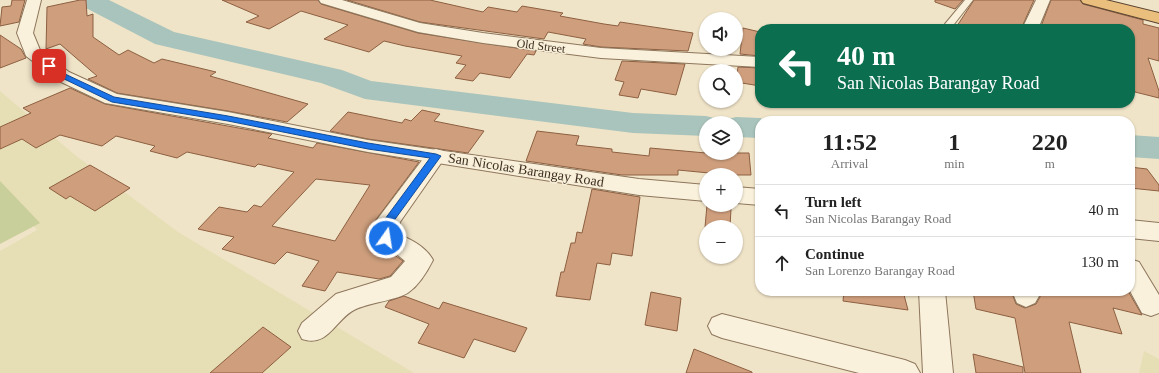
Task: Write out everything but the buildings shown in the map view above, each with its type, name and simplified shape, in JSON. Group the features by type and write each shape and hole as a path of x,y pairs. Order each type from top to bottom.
{"highway":[{"path":"1088,0 1159,18"}],"street":[{"name":"San Nicolas Barangay Road","path":"34,0 25,34 32,52 63,76 112,99 228,118 368,146 639,187 699,192"},
{"name":"Old Street","path":"326,0 418,27 483,38 601,53 755,62"},
{"path":"1032,24 1043,0"},
{"path":"312,331 345,302 400,284 421,260 403,246 386,238 386,232 388,221 436,156"},
{"path":"743,197 755,198"},
{"path":"1135,230 1159,232"},
{"path":"1135,278 1151,305"},
{"path":"932,296 938,373"},
{"path":"722,326 769,340 853,358 905,373"}],"lane":[{"path":"950,24 969,0"}],"shaded area":[{"path":"0,91 75,155 178,232 414,373 0,373 0,251 37,230 0,185"},
{"path":"1144,351 1159,359 1159,373 1139,373"}],"green space":[{"path":"0,181 40,223 0,244"}],"waterway":[{"path":"95,0 95,3 165,38 331,76 365,90 633,123 699,126"},
{"path":"743,127 755,128"},
{"path":"1135,146 1159,148"}],"route":[{"path":"49,66 63,76 112,99 228,118 368,146 436,156 420,180 388,221 386,238"}]}
